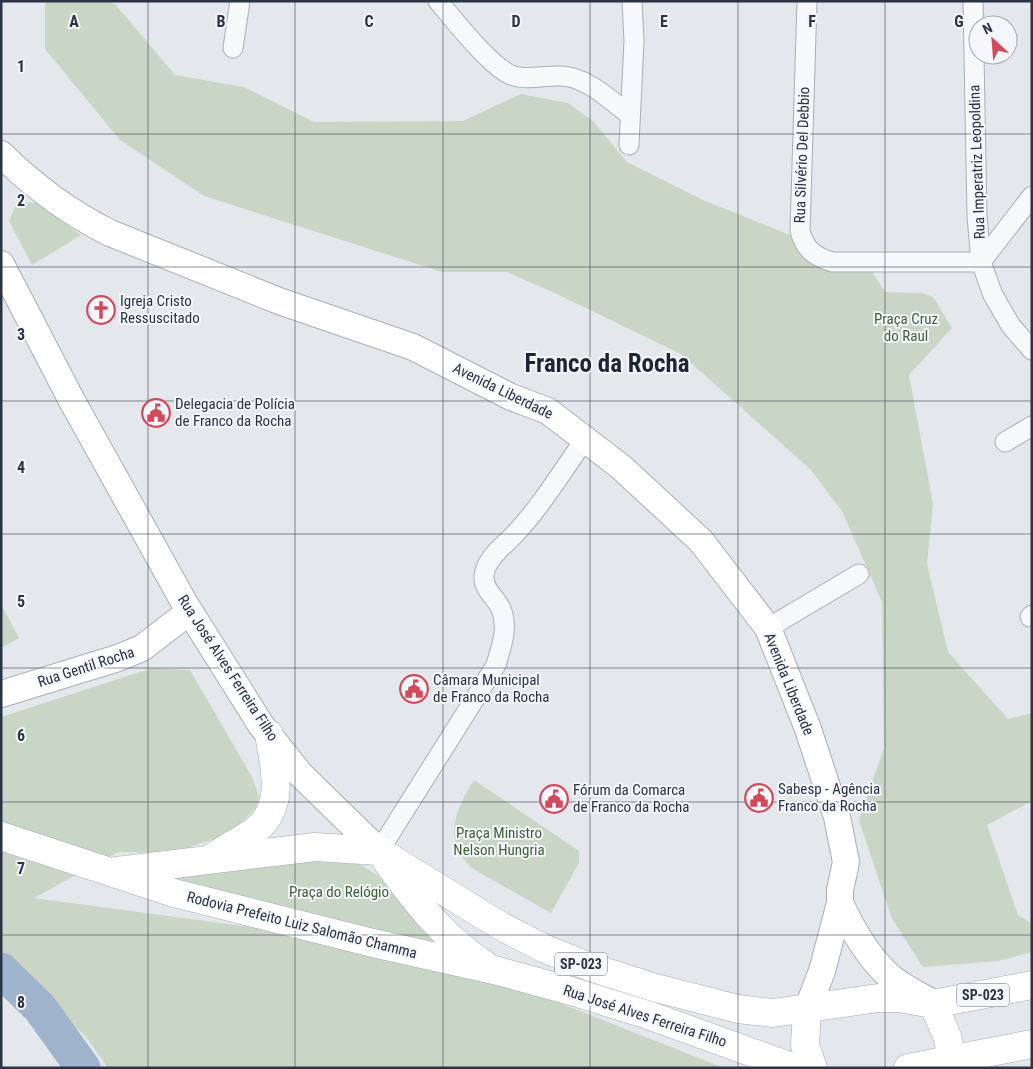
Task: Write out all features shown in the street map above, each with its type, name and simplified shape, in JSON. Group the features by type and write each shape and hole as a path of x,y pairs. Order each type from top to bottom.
{"main road":[{"path":"205,861 258,828 268,814 275,798 276,780 269,734"},
{"name":"SP-023","path":"1,836 112,872 315,847 378,851"},
{"path":"378,851 410,893 434,920 470,955 494,970"},
{"name":"Rua José Alves Ferreira Filho","path":"378,851 498,925 543,948 590,967 656,988 738,1009 773,1013 807,1010"},
{"name":"Rodovia Prefeito Luiz Salomão Chamma","path":"112,872 174,893 373,943 494,970"},
{"name":"Rua José Alves Ferreira Filho","path":"494,970 648,1015 795,1068"},
{"name":"SP-023","path":"807,1010 878,998 900,998 933,1004 1032,985"},
{"path":"933,1004 955,1063"},
{"path":"807,1010 805,1045 813,1068"},
{"path":"920,1067 955,1063 1032,1044"}],"street":[{"path":"232,48 240,1"},
{"path":"438,1 475,43 500,68 510,74 520,77 573,77 597,90 630,114"},
{"path":"629,145 634,41 632,1"},
{"name":"Rua Silvério Del Debbio","path":"807,1 800,231 807,248 818,257 833,262 981,262"},
{"name":"Rua Imperatriz Leopoldina","path":"973,1 977,216 981,262 992,295 1011,326 1032,350"},
{"name":"Avenida Liberdade","path":"1,154 51,197 85,220 110,233 279,301 412,347 511,397 548,411 586,438 621,467 701,541 768,628 808,729 837,817 846,862 840,890 840,903 822,971 807,1010"},
{"path":"981,262 1032,196"},
{"name":"Rua José Alves Ferreira Filho","path":"1,264 71,399 189,612 269,734 301,775 378,851"},
{"path":"1005,442 1032,426"},
{"path":"378,851 496,665 504,637 505,623 501,608 485,585 485,569 497,552 532,516 586,438"},
{"path":"768,628 858,574"},
{"name":"Rua Gentil Rocha","path":"1,694 118,658 142,648 189,612"},
{"path":"840,903 861,943 887,975 933,1004"}],"green space":[{"name":"Praça Cruz do Raul","path":"45,1 109,1 115,4 175,75 244,87 314,122 463,121 521,94 568,103 593,121 627,162 703,200 869,267 885,292 922,293 933,297 952,328 909,375 933,504 927,564 948,652 1008,719 1032,713 1032,801 987,825 1018,915 1032,924 1032,952 998,961 923,967 892,919 859,820 884,748 882,602 842,511 811,470 681,354 559,295 507,272 442,272 204,196 120,140 45,49"},
{"path":"24,202 36,203 81,235 32,265 9,221 15,207"},
{"path":"1,604 19,638 1,648"},
{"path":"152,668 190,670 252,777 259,796 256,808 238,825 219,837 174,853 118,852 34,898 354,941 484,973 724,1068 108,1068 86,1037 48,1002 1,982 1,717"},
{"name":"Praça Ministro Nelson Hungria","path":"474,780 579,851 579,863 551,913 473,869 457,848 454,825 461,803"},
{"name":"Praça do Relógio","path":"298,860 356,862 377,875 441,946 176,886 172,878"}],"waterway":[{"path":"1,970 40,1008 83,1068"}],"place":[{"name":"Igreja Cristo Ressuscitado","path":"101,310"},
{"name":"Delegacia de Polícia de Franco da Rocha","path":"156,413"},
{"name":"Câmara Municipal de Franco da Rocha","path":"414,689"},
{"name":"Sabesp - Agência Franco da Rocha","path":"759,798"},
{"name":"Fórum da Comarca de Franco da Rocha","path":"554,799"}],"district":[{"name":"Franco da Rocha","path":"607,363"}]}
